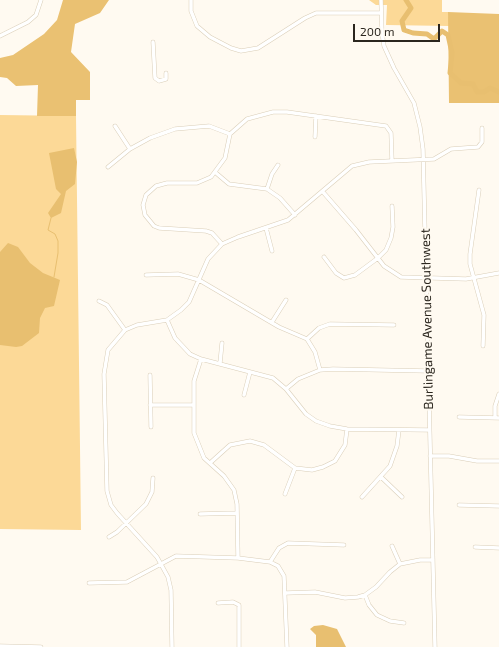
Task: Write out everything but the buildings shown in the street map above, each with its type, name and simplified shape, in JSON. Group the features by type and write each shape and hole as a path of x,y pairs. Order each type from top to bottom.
{"street":[{"path":"0,34 28,22 36,15 41,0"},
{"path":"191,0 192,16 201,30 231,48 241,51 258,48 305,18 316,13 381,13"},
{"name":"Burlingame Avenue Southwest","path":"381,0 382,33 386,51 414,103 420,127 423,160 435,647"},
{"path":"153,42 155,78 159,81 166,79 166,73"},
{"path":"222,244 212,233 206,231 159,228 154,226 147,220 143,210 146,195 156,186 196,183 216,173 225,158 230,134 247,119 273,112 316,116 386,126 391,133 392,161"},
{"path":"315,138 316,116"},
{"path":"115,126 130,149"},
{"path":"108,167 130,149 150,138 186,127 209,126 230,134"},
{"path":"172,647 171,590 162,563 111,504 107,491 104,374 108,350 125,330 137,325 167,320 185,306 208,259 222,244 266,228 295,215 352,166 369,162 434,159 450,149 480,146 482,128"},
{"path":"267,189 272,174 278,164"},
{"path":"216,173 229,184 267,189 280,198 295,215"},
{"path":"479,190 470,254 474,278 484,314 483,346"},
{"path":"323,192 389,271 401,277 425,279 474,278 499,273"},
{"path":"324,257 336,273 344,278 355,275 378,258 386,250 391,238 393,227 392,206"},
{"path":"266,228 272,251"},
{"path":"146,275 178,274 199,280 279,327 307,339 315,352 320,370"},
{"path":"272,322 286,300"},
{"path":"99,301 107,304 125,330"},
{"path":"167,320 181,345 201,359 273,378 286,389 306,414 323,423 347,429 429,430"},
{"path":"307,339 319,328 330,324 394,325"},
{"path":"220,363 222,343"},
{"path":"201,359 194,381 194,433 200,450 232,486 236,497 238,558"},
{"path":"286,389 302,377 320,370 428,371"},
{"path":"244,395 250,372"},
{"path":"150,375 150,427"},
{"path":"459,417 497,418 496,406 499,394"},
{"path":"150,405 193,405"},
{"path":"210,463 230,445 250,441 264,445 295,468 312,470 331,463 345,445 347,429"},
{"path":"362,497 381,476 394,456 399,430"},
{"path":"430,456 449,456 477,461 499,461"},
{"path":"285,494 295,468"},
{"path":"381,476 402,497"},
{"path":"109,537 127,523 149,500 152,492 153,478"},
{"path":"459,505 499,506"},
{"path":"200,514 236,513"},
{"path":"270,562 279,548 288,543 344,545"},
{"path":"392,546 400,564"},
{"path":"475,547 499,548"},
{"path":"90,583 127,582 176,556 203,559 238,558 270,562 278,566 284,576 286,593 287,647"},
{"path":"286,593 315,592 345,598 365,595 400,564 413,561 433,560"},
{"path":"365,595 369,605 378,615 390,621 404,622"},
{"path":"218,603 234,602 239,605 239,647"},
{"path":"0,646 41,647"}],"shaded area":[{"path":"63,0 109,0 100,13 75,24 71,52 90,72 90,100 76,100 76,116 37,116 38,85 16,86 7,78 0,77 0,58 13,55 44,34 57,20"},
{"path":"369,0 442,0 442,12 448,12 448,16 499,103 449,103 449,26 386,25 387,5 376,5"},
{"path":"448,12 499,14 499,103 449,103"},
{"path":"0,115 76,116 81,530 0,529"},
{"path":"74,148 77,162 75,184 66,191 61,213 51,218 48,213 61,194 56,189 49,153"},
{"path":"8,243 18,247 30,263 43,273 60,280 54,306 45,308 40,318 39,333 22,346 16,347 0,345 0,252"},
{"path":"323,625 337,629 346,647 316,647 316,635 310,629 314,626"}],"waterway":[{"path":"406,0 411,8 402,21 404,30 413,33 427,34 434,39 442,31 448,35 452,53 450,73 461,83 473,84 477,92 484,92 490,88 499,92"},
{"path":"51,218 48,230 55,234 58,241 58,253 54,277"}]}
